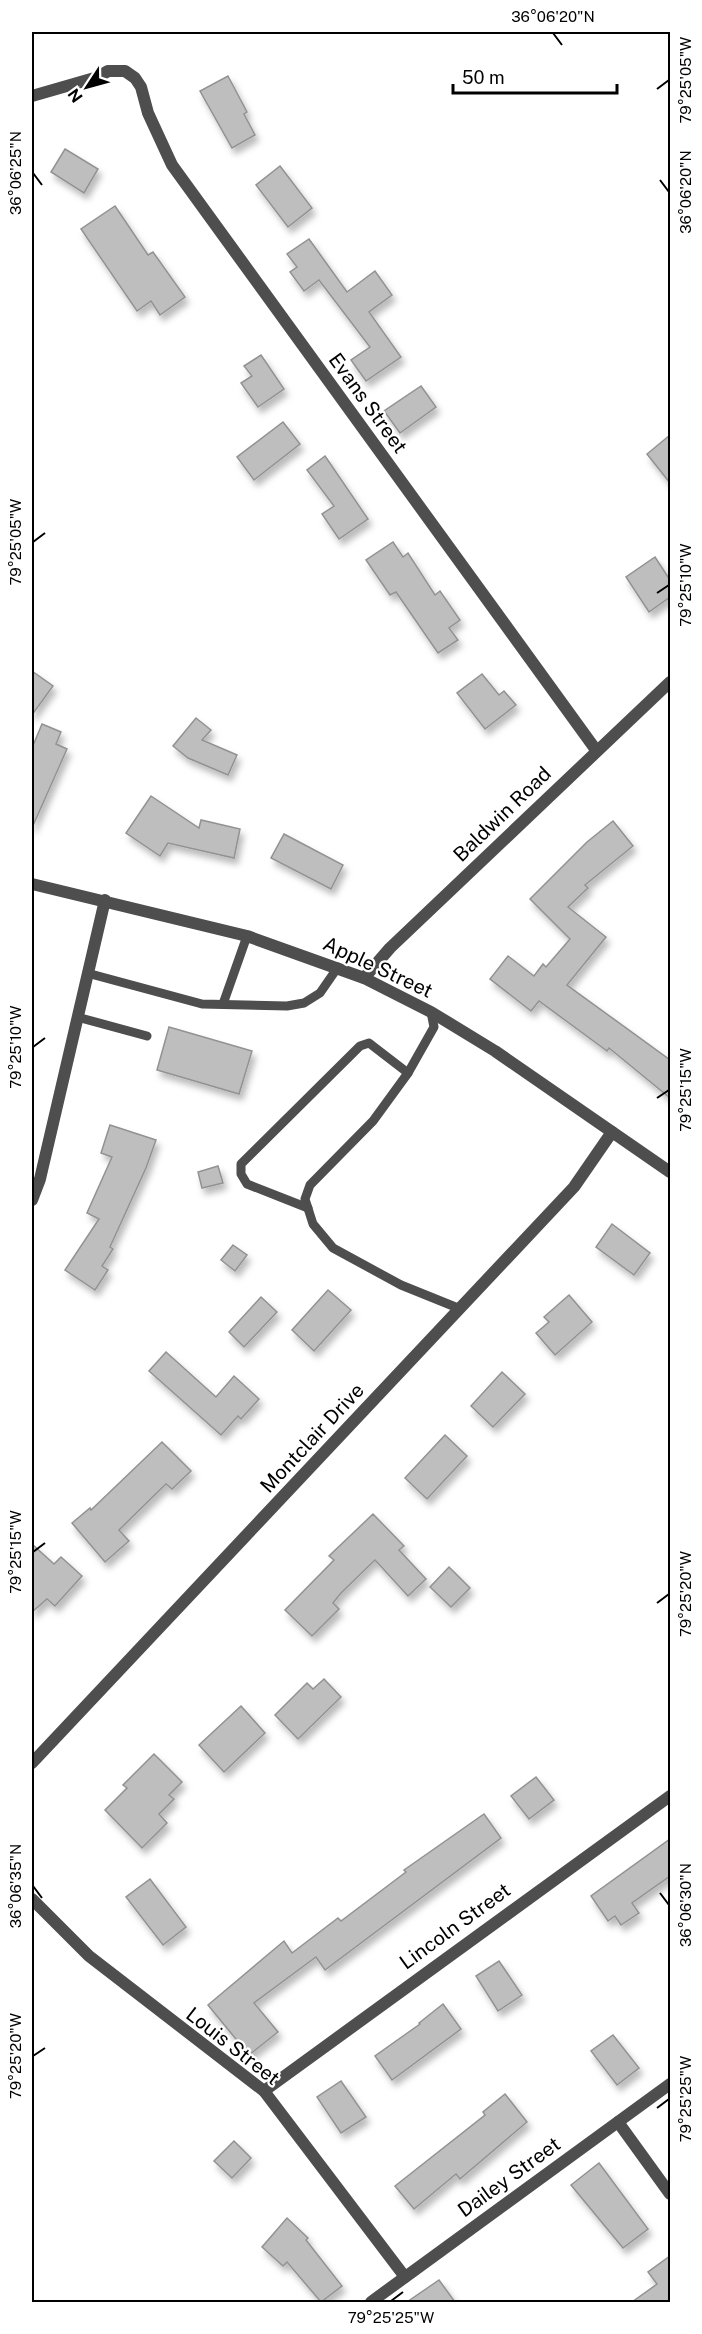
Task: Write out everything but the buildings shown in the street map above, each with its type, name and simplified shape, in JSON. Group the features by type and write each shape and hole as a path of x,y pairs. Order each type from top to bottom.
{"street":[{"name":"Evans Street","path":"32,96 98,77 108,71 125,71 135,78 141,87 148,113 172,165 596,750"},
{"name":"Baldwin Road","path":"364,978 390,948 670,681"},
{"name":"Apple Street","path":"32,884 247,936 364,978 431,1012 495,1051 670,1172"},
{"path":"32,1200 40,1179 105,900"},
{"name":"Montclair Drive","path":"32,1763 224,1562 458,1308 574,1187 612,1132"},
{"name":"Lincoln Street","path":"264,2091 670,1796"},
{"name":"Louis Street","path":"32,1899 89,1956 264,2091 405,2277"},
{"name":"Dailey Street","path":"371,2302 670,2084"},
{"path":"618,2122 670,2194"}],"lane":[{"path":"223,1004 247,936"},
{"path":"87,973 202,1004 287,1006 304,1003 320,993 338,967"},
{"path":"431,1012 434,1027 408,1073 374,1120 310,1185 305,1199 313,1224 333,1248 411,1290 458,1308"},
{"path":"77,1017 147,1036"},
{"path":"308,1208 247,1184 241,1174 241,1164 360,1046 369,1043 408,1073"}]}
